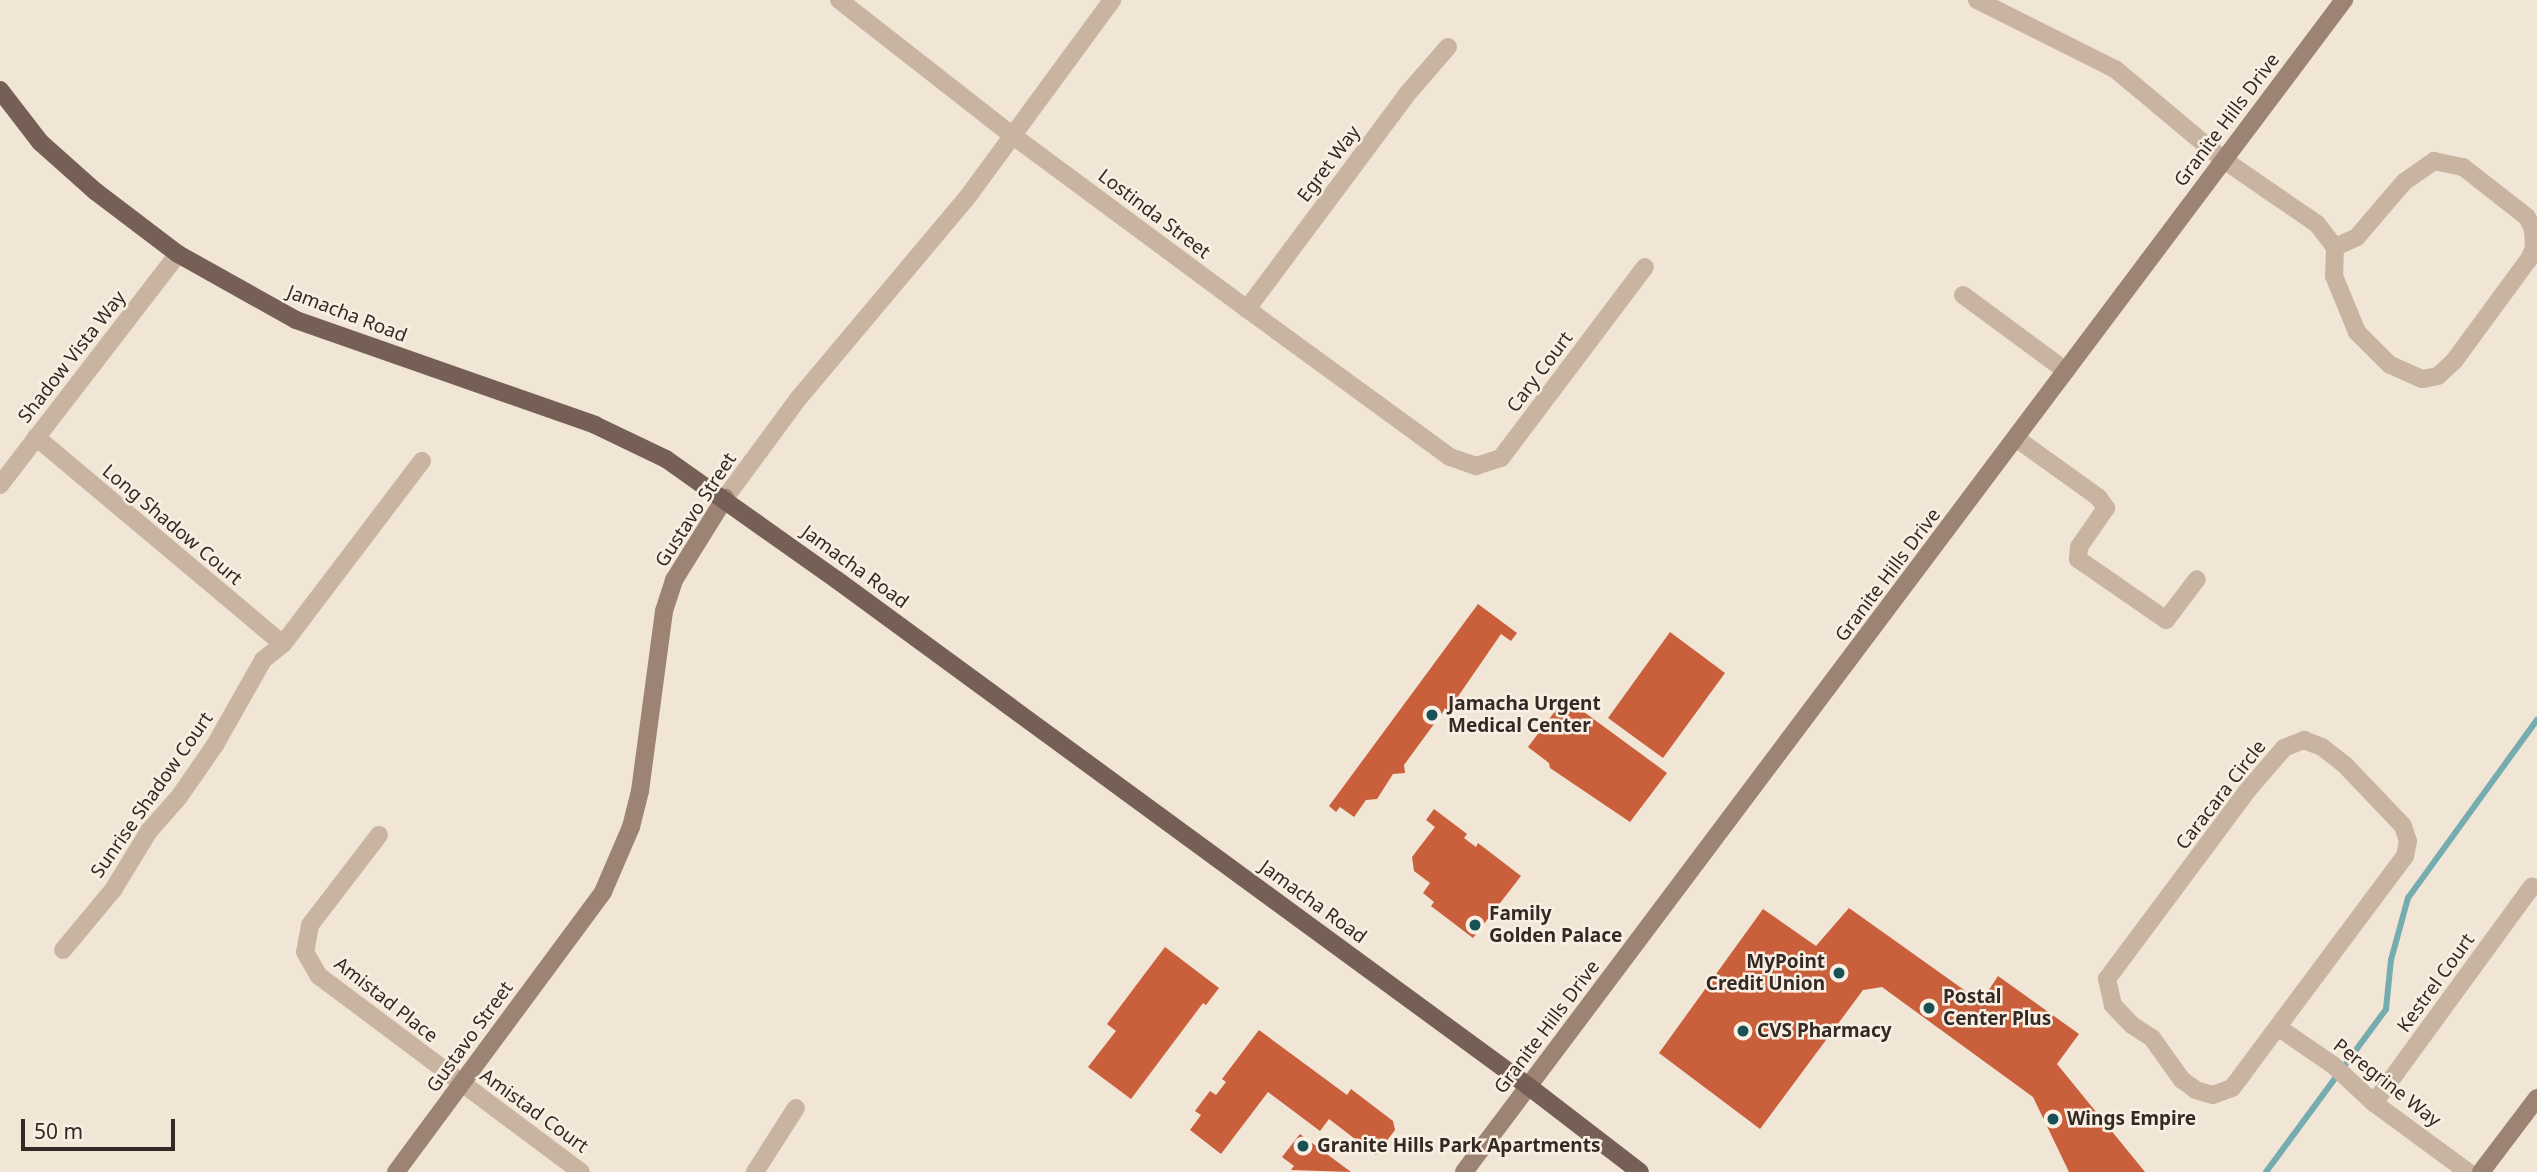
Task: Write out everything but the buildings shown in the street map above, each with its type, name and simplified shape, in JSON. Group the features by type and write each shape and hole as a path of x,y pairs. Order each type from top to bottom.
{"main road":[{"name":"Jamacha Road","path":"0,90 40,142 95,191 178,254 296,320 595,425 666,459 725,498 1528,1086 1640,1172"}],"street":[{"name":"Lostinda Street","path":"839,0 1013,135 1450,457"},
{"name":"Gustavo Street","path":"396,1172 603,891 631,827 640,791 664,611 674,580 725,498 798,399 969,195 1112,0"},
{"path":"1977,0 2115,69 2224,160 2317,224 2335,247 2334,276 2357,332 2390,365 2406,374 2422,379 2438,376 2454,361 2529,259 2534,248 2533,229 2528,217 2463,167 2434,161 2404,182 2357,237 2335,247"},
{"name":"Granite Hills Drive","path":"1464,1172 2017,439 2343,0"},
{"name":"Egret Way","path":"1247,309 1408,93 1448,47"},
{"name":"Shadow Vista Way","path":"0,485 178,254"},
{"name":"Cary Court","path":"1450,457 1476,466 1501,458 1645,267"},
{"path":"1963,295 2066,371"},
{"name":"Long Shadow Court","path":"36,438 283,644"},
{"path":"2017,439 2098,497 2106,508 2079,547 2078,559 2166,620 2197,579"},
{"name":"Sunrise Shadow Court","path":"63,950 113,890 149,831 179,797 208,755 263,660 283,644 422,461"},
{"name":"Caracara Circle","path":"2304,740 2322,747 2345,765 2403,826 2408,841 2405,856 2279,1028 2232,1088 2213,1095 2182,1080 2151,1038 2132,1025 2113,1005 2107,979 2247,791 2284,748 2304,740"},
{"name":"Amistad Place","path":"379,835 310,925 305,952 319,976 461,1084"},
{"name":"Kestrel Court","path":"2374,1103 2532,887"},
{"name":"Peregrine Way","path":"2279,1028 2333,1065 2354,1081 2374,1103 2468,1172"},
{"name":"Amistad Court","path":"461,1084 581,1172"},
{"path":"2481,1172 2537,1098"},
{"path":"755,1172 796,1108"}],"waterway":[{"path":"2266,1172 2386,1009 2391,960 2408,898 2537,720"}],"place":[{"name":"Jamacha Urgent Medical Center","path":"1432,715"},
{"name":"Family Golden Palace","path":"1475,925"},
{"name":"MyPoint Credit Union","path":"1839,973"},
{"name":"Postal Center Plus","path":"1929,1008"},
{"name":"CVS Pharmacy","path":"1743,1031"},
{"name":"Wings Empire","path":"2053,1119"},
{"name":"Granite Hills Park Apartments","path":"1303,1146"}]}
